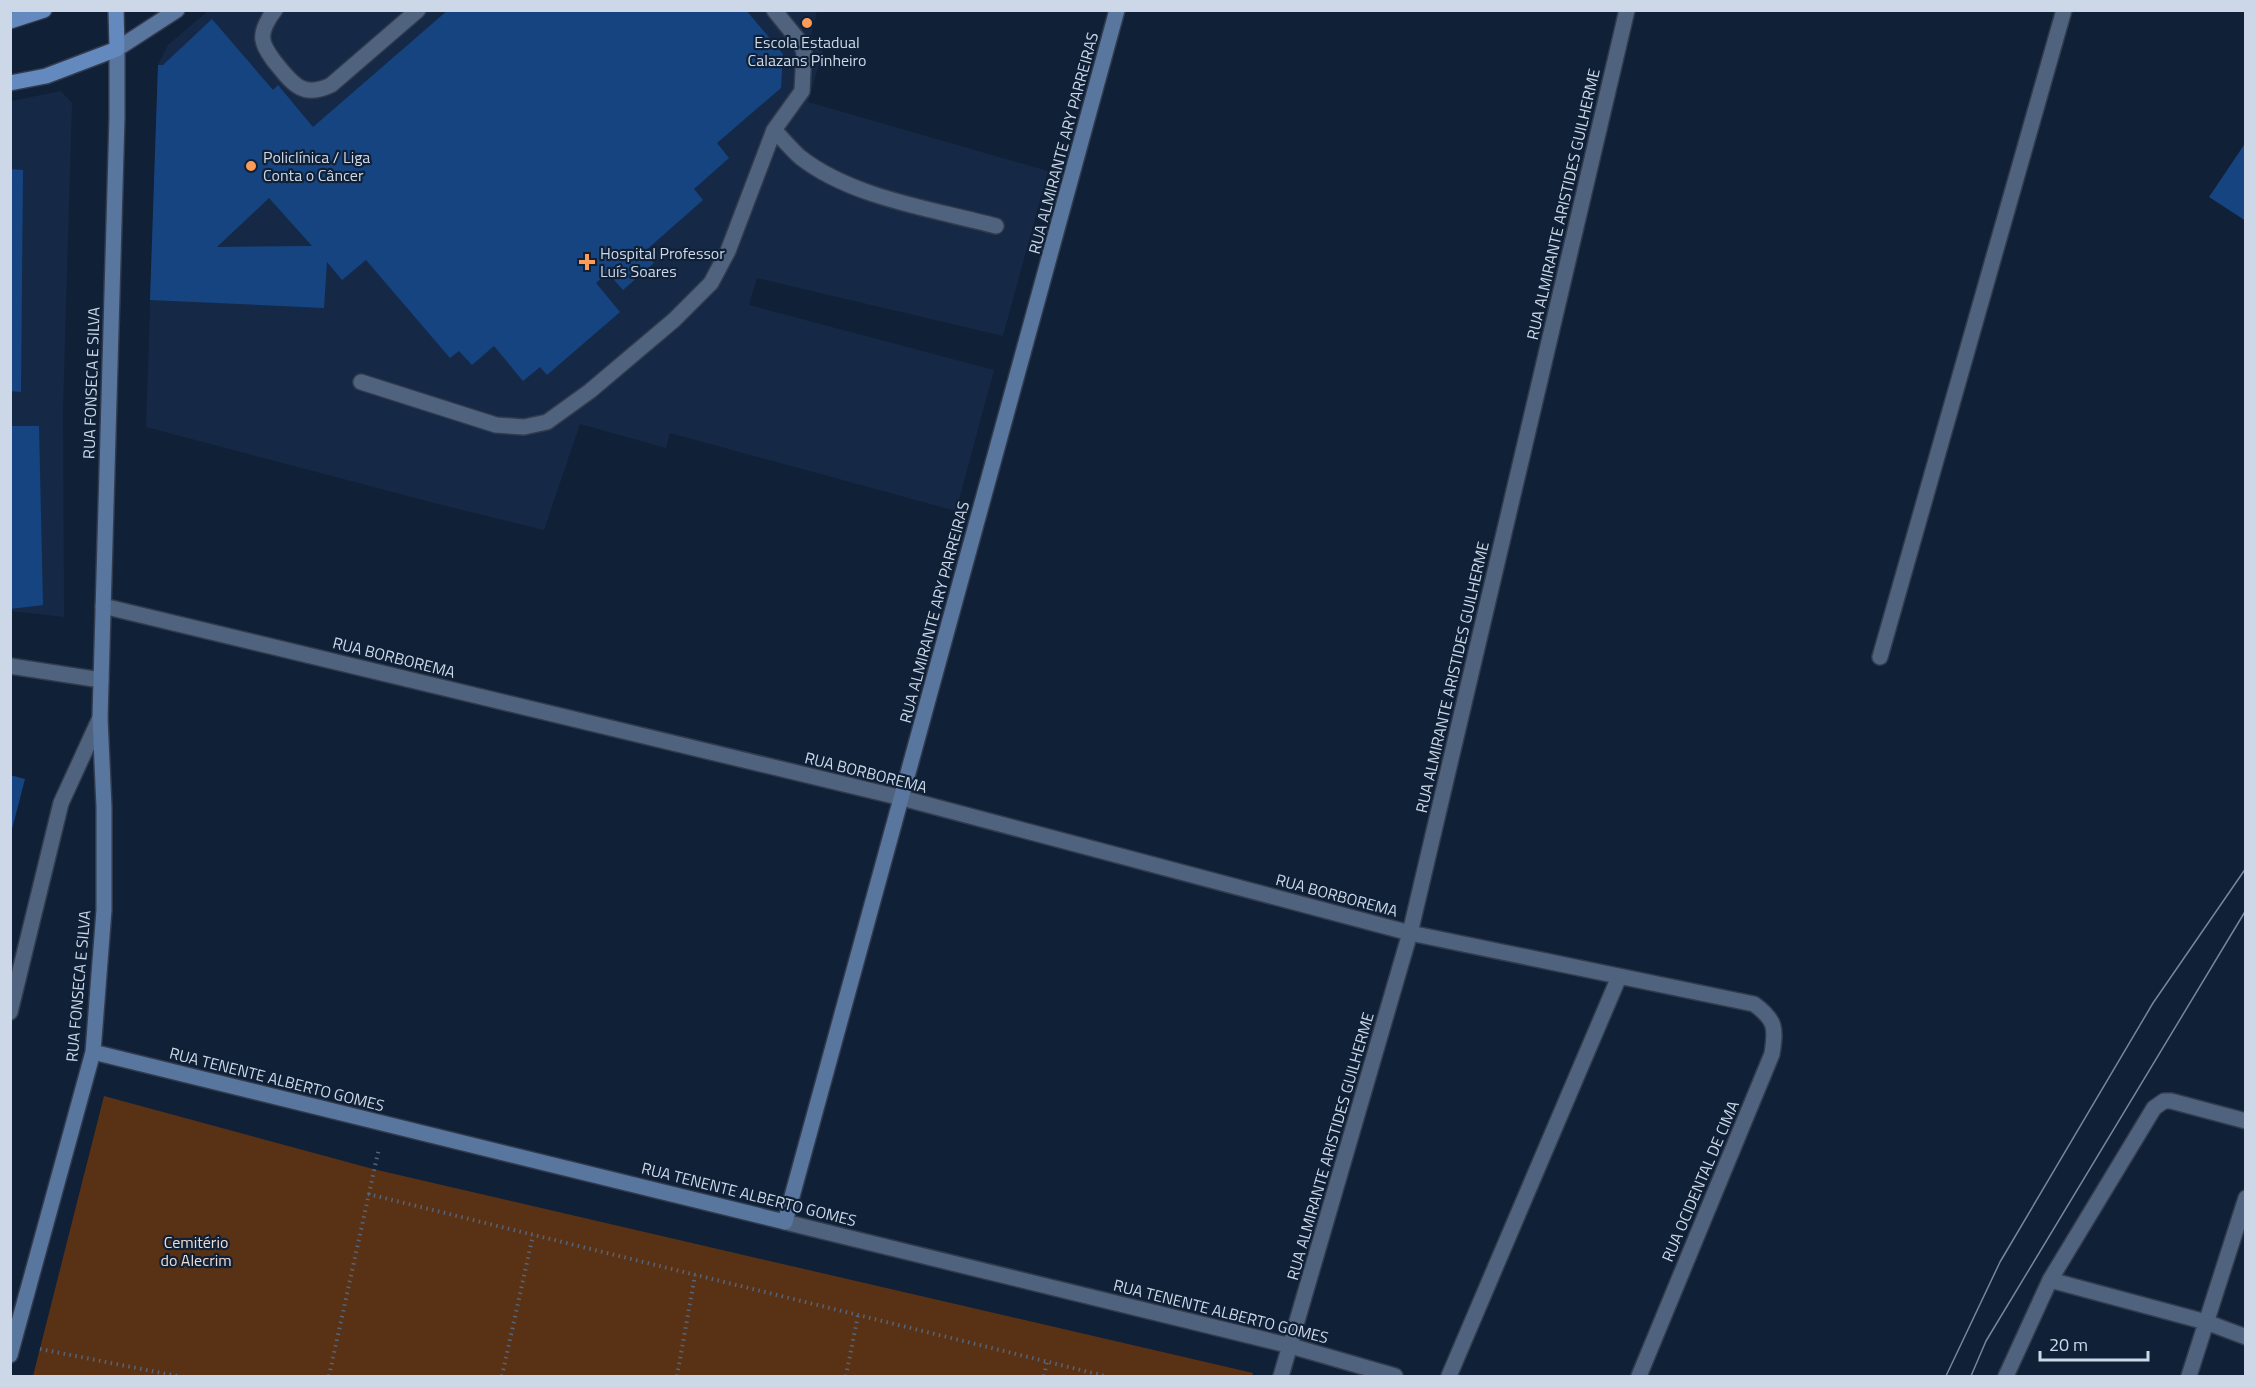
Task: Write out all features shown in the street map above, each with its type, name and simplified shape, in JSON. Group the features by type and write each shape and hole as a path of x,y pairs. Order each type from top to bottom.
{"main road":[{"path":"10,21 44,10"},
{"path":"116,10 117,48"},
{"path":"10,83 46,76 117,48 177,10"},
{"name":"RUA ALMIRANTE ARY PARREIRAS","path":"785,1222 1117,10"},
{"name":"RUA FONSECA E SILVA","path":"10,1355 93,1053 104,910 104,807 100,718 117,48"},
{"name":"RUA TENENTE ALBERTO GOMES","path":"93,1053 785,1222"}],"street":[{"path":"275,10 267,23 262,39 267,52 292,82 302,89 318,91 331,85 418,10"},
{"path":"361,382 496,425 524,428 547,422 590,391 675,320 711,283 728,251 774,130 802,91 804,52 800,42 774,10"},
{"name":"RUA ALMIRANTE ARISTIDES GUILHERME","path":"1281,1377 1410,933 1627,10"},
{"path":"1880,657 2064,10"},
{"path":"774,130 799,156 826,175 860,190 996,226"},
{"name":"RUA BORBOREMA","path":"103,606 902,798 1410,933 1754,1004"},
{"path":"10,666 101,680"},
{"name":"RUA FONSECA E SILVA","path":"10,1012 61,803 100,718"},
{"path":"1449,1377 1619,977"},
{"name":"RUA OCIDENTAL DE CIMA","path":"1639,1377 1772,1054 1774,1024 1765,1012 1754,1004"},
{"path":"2006,1377 2050,1280 2154,1108 2164,1101 2185,1103 2246,1121"},
{"path":"2189,1377 2246,1198"},
{"name":"RUA TENENTE ALBERTO GOMES","path":"785,1222 1291,1346 1395,1377"},
{"path":"2050,1280 2206,1322 2246,1337"}],"path":[{"path":"329,1377 385,1124"},
{"path":"368,1194 1105,1377"},
{"path":"502,1377 533,1235"},
{"path":"677,1377 695,1275"},
{"path":"846,1377 858,1315"},
{"path":"40,1349 177,1377"},
{"path":"1044,1377 1047,1362"}],"shaded area":[{"name":"Hospital Professor Luís Soares","path":"208,11 817,11 811,35 823,51 808,102 1048,171 1003,336 757,278 749,305 994,370 956,511 670,433 666,448 580,424 544,530 146,427 158,65 168,45"},
{"path":"61,91 72,103 63,408 64,617 11,611 11,101"}],"green space":[{"name":"Cemitério do Alecrim","path":"104,1096 373,1169 1253,1373 1252,1376 33,1376"}],"building":[{"path":"448,10 746,10 783,54 781,88 717,143 729,158 694,189 703,200 644,252 654,263 623,290 608,273 596,283 620,312 547,375 540,367 523,381 494,346 472,365 459,351 450,358 366,260 342,280 327,262 324,308 150,300 158,65 163,65 212,19 273,90 278,85 313,127","holes":["269,198 312,246 217,247"]},
{"path":"2246,142 2246,221 2209,197"},
{"path":"10,169 23,170 21,392 10,391"},
{"path":"10,426 39,426 43,605 10,609"},
{"path":"10,775 25,779 11,833 10,833"}],"tram line":[{"path":"1946,1376 2000,1262 2153,1003 2246,868"},
{"path":"1971,1376 1986,1341 2246,910"}],"place":[{"name":"Escola Estadual Calazans Pinheiro","path":"807,23"},
{"name":"Policlínica / Liga Conta o Câncer","path":"251,166"},
{"name":"Hospital Professor Luís Soares","path":"587,262"}]}
